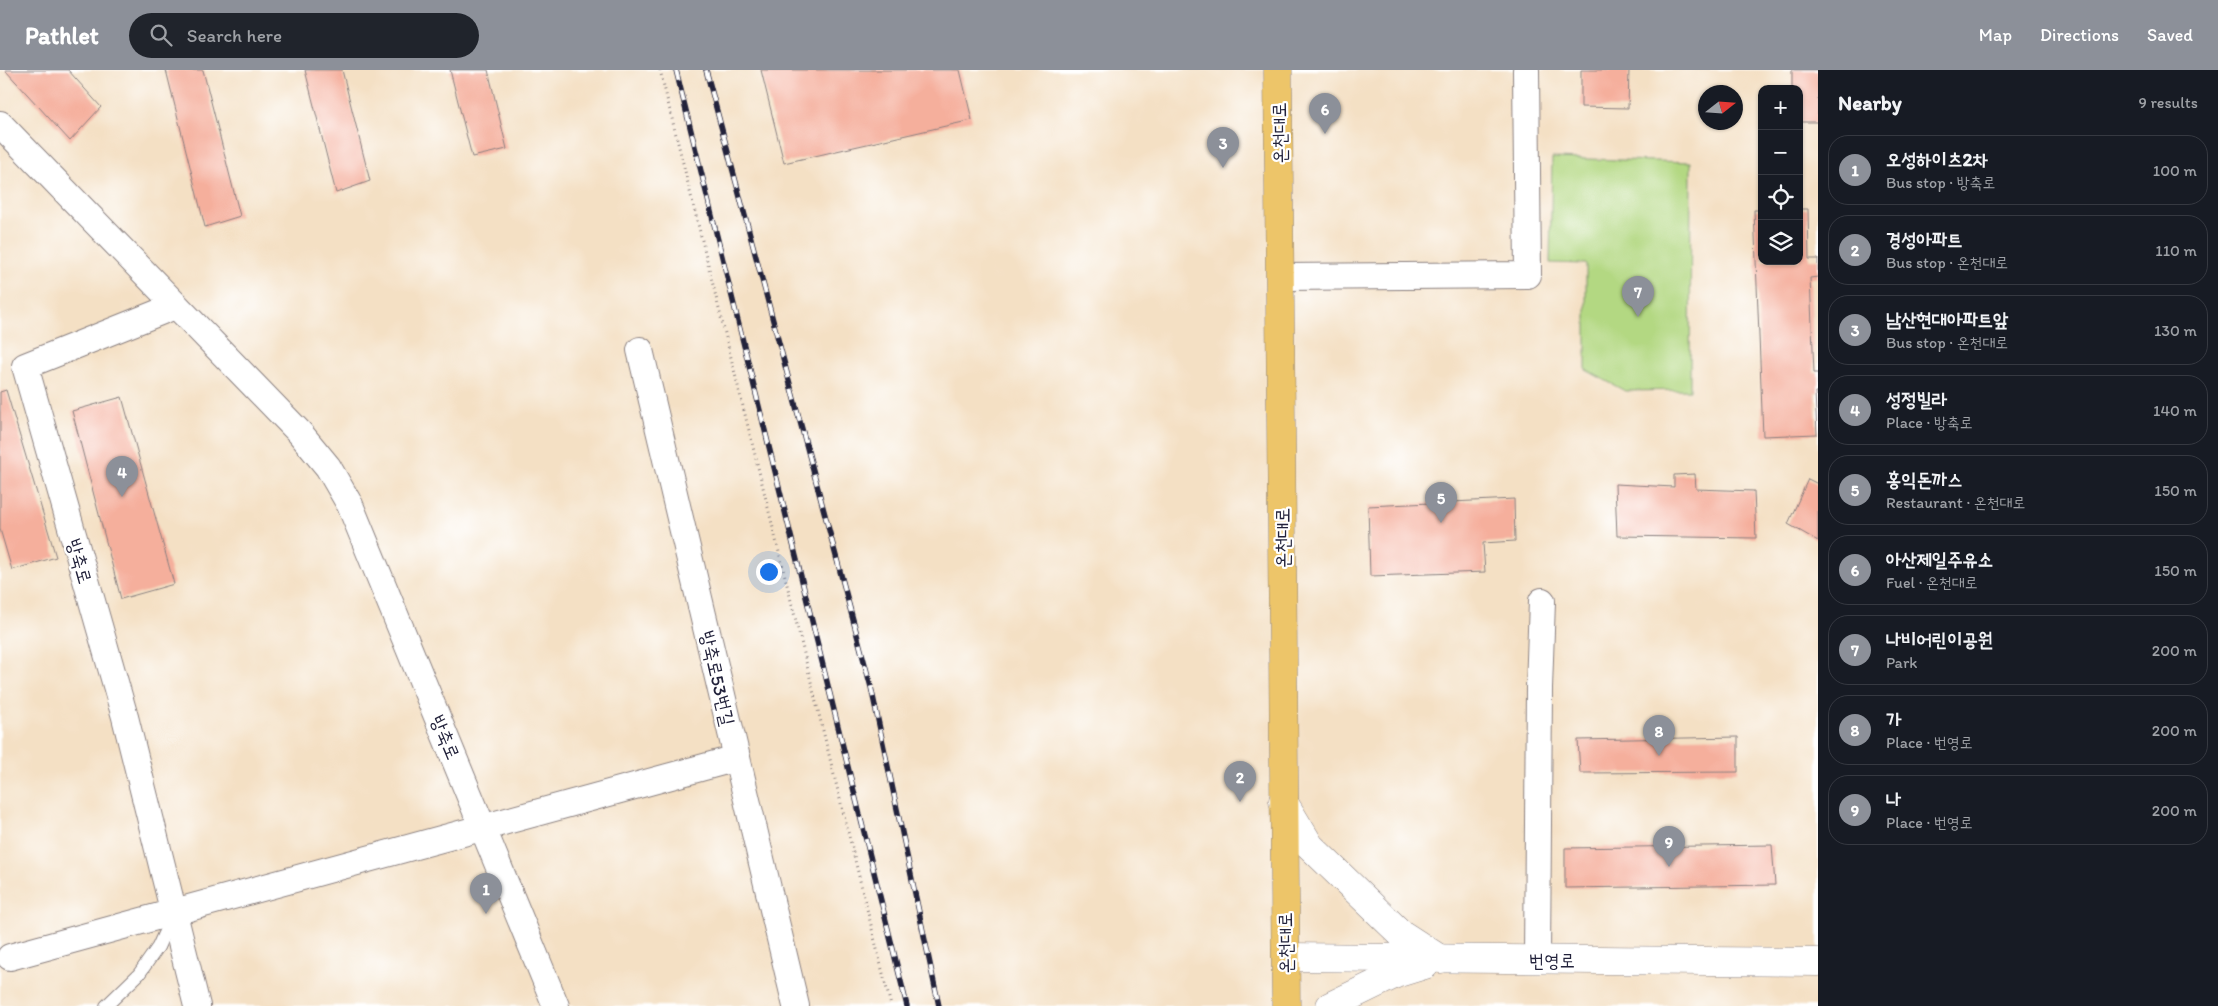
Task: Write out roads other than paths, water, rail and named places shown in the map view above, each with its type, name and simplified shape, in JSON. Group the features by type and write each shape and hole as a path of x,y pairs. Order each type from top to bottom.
{"main road":[{"name":"온천대로","path":"1278,70 1286,1006"}],"street":[{"path":"1281,277 1528,275 1526,70"},
{"name":"방축로","path":"0,124 175,306 300,432 328,467 350,505 556,1006"},
{"name":"방축로","path":"175,306 25,366 125,717 196,1006"},
{"name":"방축로53번길","path":"640,350 796,1006"},
{"path":"1537,959 1539,688 1542,601"},
{"path":"10,958 737,758"},
{"path":"1283,801 1310,846 1400,933 1440,959"},
{"name":"번영로","path":"1286,958 1818,962"},
{"path":"1330,1006 1396,974 1440,959"}],"lane":[{"path":"106,1006 139,974 158,947 174,913"}],"railway":[{"path":"676,70 907,1006"},
{"path":"706,70 871,687 939,1006"}],"place":[{"name":"아산제일주유소","path":"1325,134"},
{"name":"남산현대아파트앞","path":"1223,168"},
{"name":"나비어린이공원","path":"1638,317"},
{"name":"성정빌라","path":"122,497"},
{"name":"홍익돈까스","path":"1441,523"},
{"name":"가","path":"1659,756"},
{"name":"경성아파트","path":"1240,802"},
{"name":"나","path":"1669,867"},
{"name":"오성하이츠2차","path":"486,914"}]}
